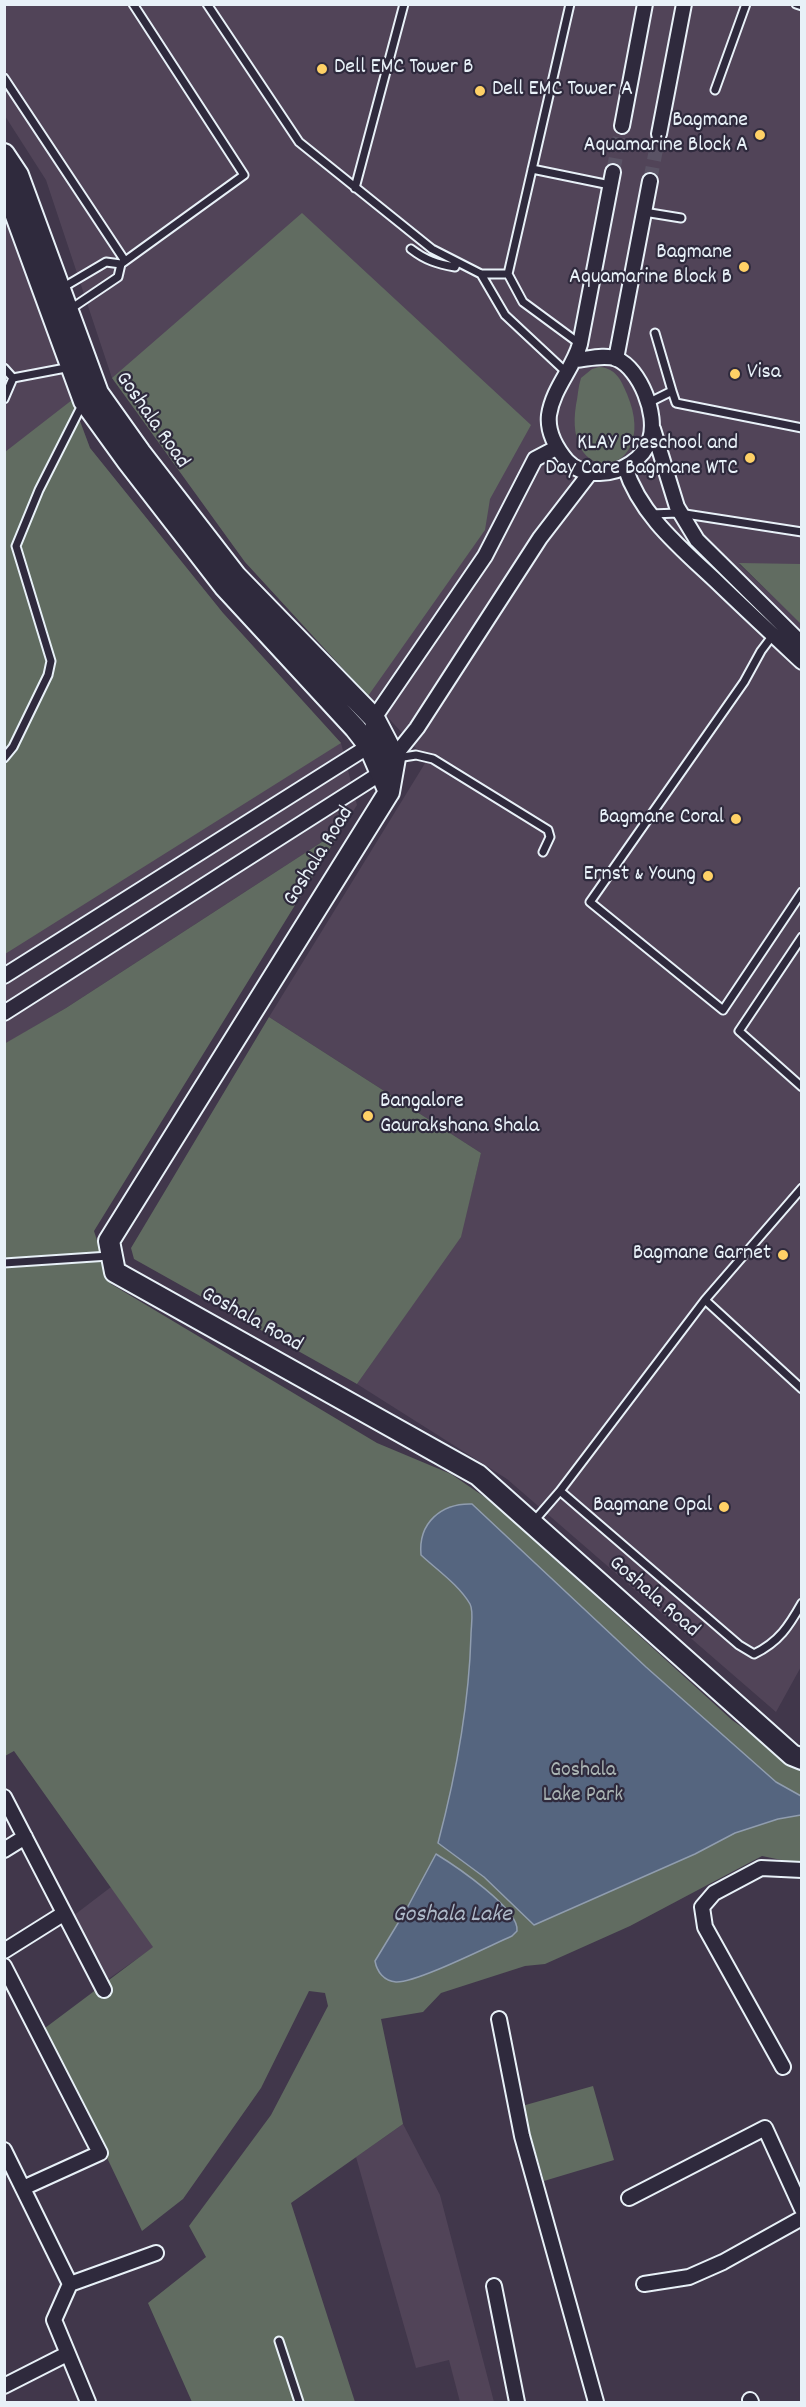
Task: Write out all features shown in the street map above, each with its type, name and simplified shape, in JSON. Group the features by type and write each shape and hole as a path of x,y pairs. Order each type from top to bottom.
{"street":[{"path":"622,126 645,4"},
{"path":"659,134 684,4"},
{"name":"Goshala Road","path":"4,153 18,175 68,311 79,364"},
{"path":"612,179 576,360 558,387 549,417 556,448 572,466 590,473 607,473 625,467 640,455 651,438 651,421"},
{"path":"616,359 650,181"},
{"name":"Goshala Road","path":"4,183 91,397 135,471 224,586 355,728 369,746 389,792"},
{"path":"576,360 596,357 616,359 633,370 648,403 651,421 679,513 697,540 801,644"},
{"name":"Goshala Road","path":"91,397 140,452 236,576 374,718 395,758 389,792 109,1241 115,1272 478,1475 792,1755 801,1759"},
{"path":"4,976 369,746 374,718 486,556 535,459 556,448"},
{"path":"625,467 631,484 649,514 801,662"},
{"path":"4,1013 381,773 395,758 540,538 590,473"},
{"path":"4,1797 104,1990"},
{"path":"4,1850 25,1838"},
{"path":"783,2067 705,1927 702,1907 714,1893 761,1868 801,1870"},
{"path":"4,1951 63,1914"},
{"path":"4,1966 100,2153 23,2188"},
{"path":"499,2019 522,2136 596,2403"},
{"path":"629,2198 765,2128 801,2209"},
{"path":"6,2156 70,2284"},
{"path":"644,2284 689,2277 723,2262 801,2218"},
{"path":"88,2403 54,2320 70,2284 156,2253"},
{"path":"494,2286 517,2403"},
{"path":"4,2386 67,2354"}],"lane":[{"path":"60,290 106,262 123,262 244,175 133,4"},
{"path":"207,4 299,142 432,249 481,274 508,274"},
{"path":"354,188 404,4"},
{"path":"570,4 508,274 522,302 580,344"},
{"path":"715,90 746,4"},
{"path":"796,4 801,6"},
{"path":"4,78 123,262"},
{"path":"532,169 612,179"},
{"path":"644,212 681,218"},
{"path":"411,249 426,261 436,264 455,267 457,262"},
{"path":"68,311 118,277 123,262"},
{"path":"481,274 505,315 567,372"},
{"path":"655,333 676,404 801,428"},
{"path":"13,378 79,364"},
{"path":"4,368 13,378"},
{"path":"4,399 13,378"},
{"path":"648,403 672,391"},
{"path":"4,758 13,747 48,675 51,661 16,546 39,490 91,397"},
{"path":"649,514 679,513 801,532"},
{"path":"773,635 761,651 744,682 590,902 723,1010 801,892"},
{"path":"395,758 417,755 433,759 548,830 550,837 543,852"},
{"path":"801,937 739,1031 801,1087"},
{"path":"532,1523 560,1491 705,1300 801,1188"},
{"path":"4,1263 112,1256"},
{"path":"705,1300 801,1389"},
{"path":"560,1491 739,1645 754,1654 777,1640 791,1623 801,1603"},
{"path":"279,2341 299,2403"}],"shaded area":[{"path":"5,5 801,5 801,564 739,564 802,624 802,1665 776,1712 507,1479 357,1384 460,1237 481,1153 269,1017 427,760 245,562 112,378 46,180 5,116"},
{"path":"4,216 90,448 223,613 341,743 357,805 342,829 66,1008 5,1044"},
{"path":"111,1887 154,1947 107,1980 73,1916"},
{"path":"403,2124 440,2195 494,2402 460,2402 449,2360 416,2368 356,2157"}],"green space":[{"path":"302,213 531,425 490,499 485,530 368,696 245,562 112,378"},
{"path":"599,367 614,372 620,380 627,394 634,422 632,443 623,457 609,463 595,462 583,452 576,433 576,405 581,378 592,369"},
{"path":"72,400 90,448 223,613 341,743 5,954 5,452"},
{"path":"739,563 801,564 801,624"},
{"name":"Goshala Lake Park","path":"342,829 94,1231 111,1284 377,1443 451,1474 492,1502 732,1720 801,1770 801,1862 762,1856 630,1926 545,1964 525,1966 441,1993 423,2012 381,2019 403,2124 291,2203 355,2402 192,2402 148,2303 206,2257 189,2226 271,2115 328,2006 325,1993 309,1991 261,2088 183,2199 142,2231 45,2028 153,1947 14,1751 5,1756 4,1044 66,1008"},
{"path":"269,1017 481,1153 461,1237 357,1384 134,1259 131,1248"},
{"path":"593,2086 614,2160 544,2181 522,2106"}],"water":[{"name":"Goshala Lake","path":"472,1504 646,1667 776,1782 801,1796 801,1815 778,1819 735,1833 695,1854 534,1925 484,1877 438,1843 456,1766 468,1688 472,1615 470,1604 460,1590 421,1555 421,1544 423,1533 441,1511"},
{"name":"Goshala Lake","path":"436,1854 470,1877 497,1900 508,1911 515,1922 517,1931 512,1936 435,1971 406,1981 388,1980 377,1969 375,1961"}],"tunnel":[{"path":"613,172 622,126"},
{"path":"650,181 659,134"}],"place":[{"name":"Dell EMC Tower B","path":"322,69"},
{"name":"Dell EMC Tower A","path":"480,91"},
{"name":"Bagmane Aquamarine Block A","path":"760,135"},
{"name":"Bagmane Aquamarine Block B","path":"744,267"},
{"name":"Visa","path":"735,374"},
{"name":"KLAY Preschool and Day Care Bagmane WTC","path":"750,458"},
{"name":"Bagmane Coral","path":"736,819"},
{"name":"Ernst & Young","path":"708,876"},
{"name":"Bangalore Gaurakshana Shala","path":"368,1116"},
{"name":"Bagmane Garnet","path":"783,1255"},
{"name":"Bagmane Opal","path":"724,1507"}]}
